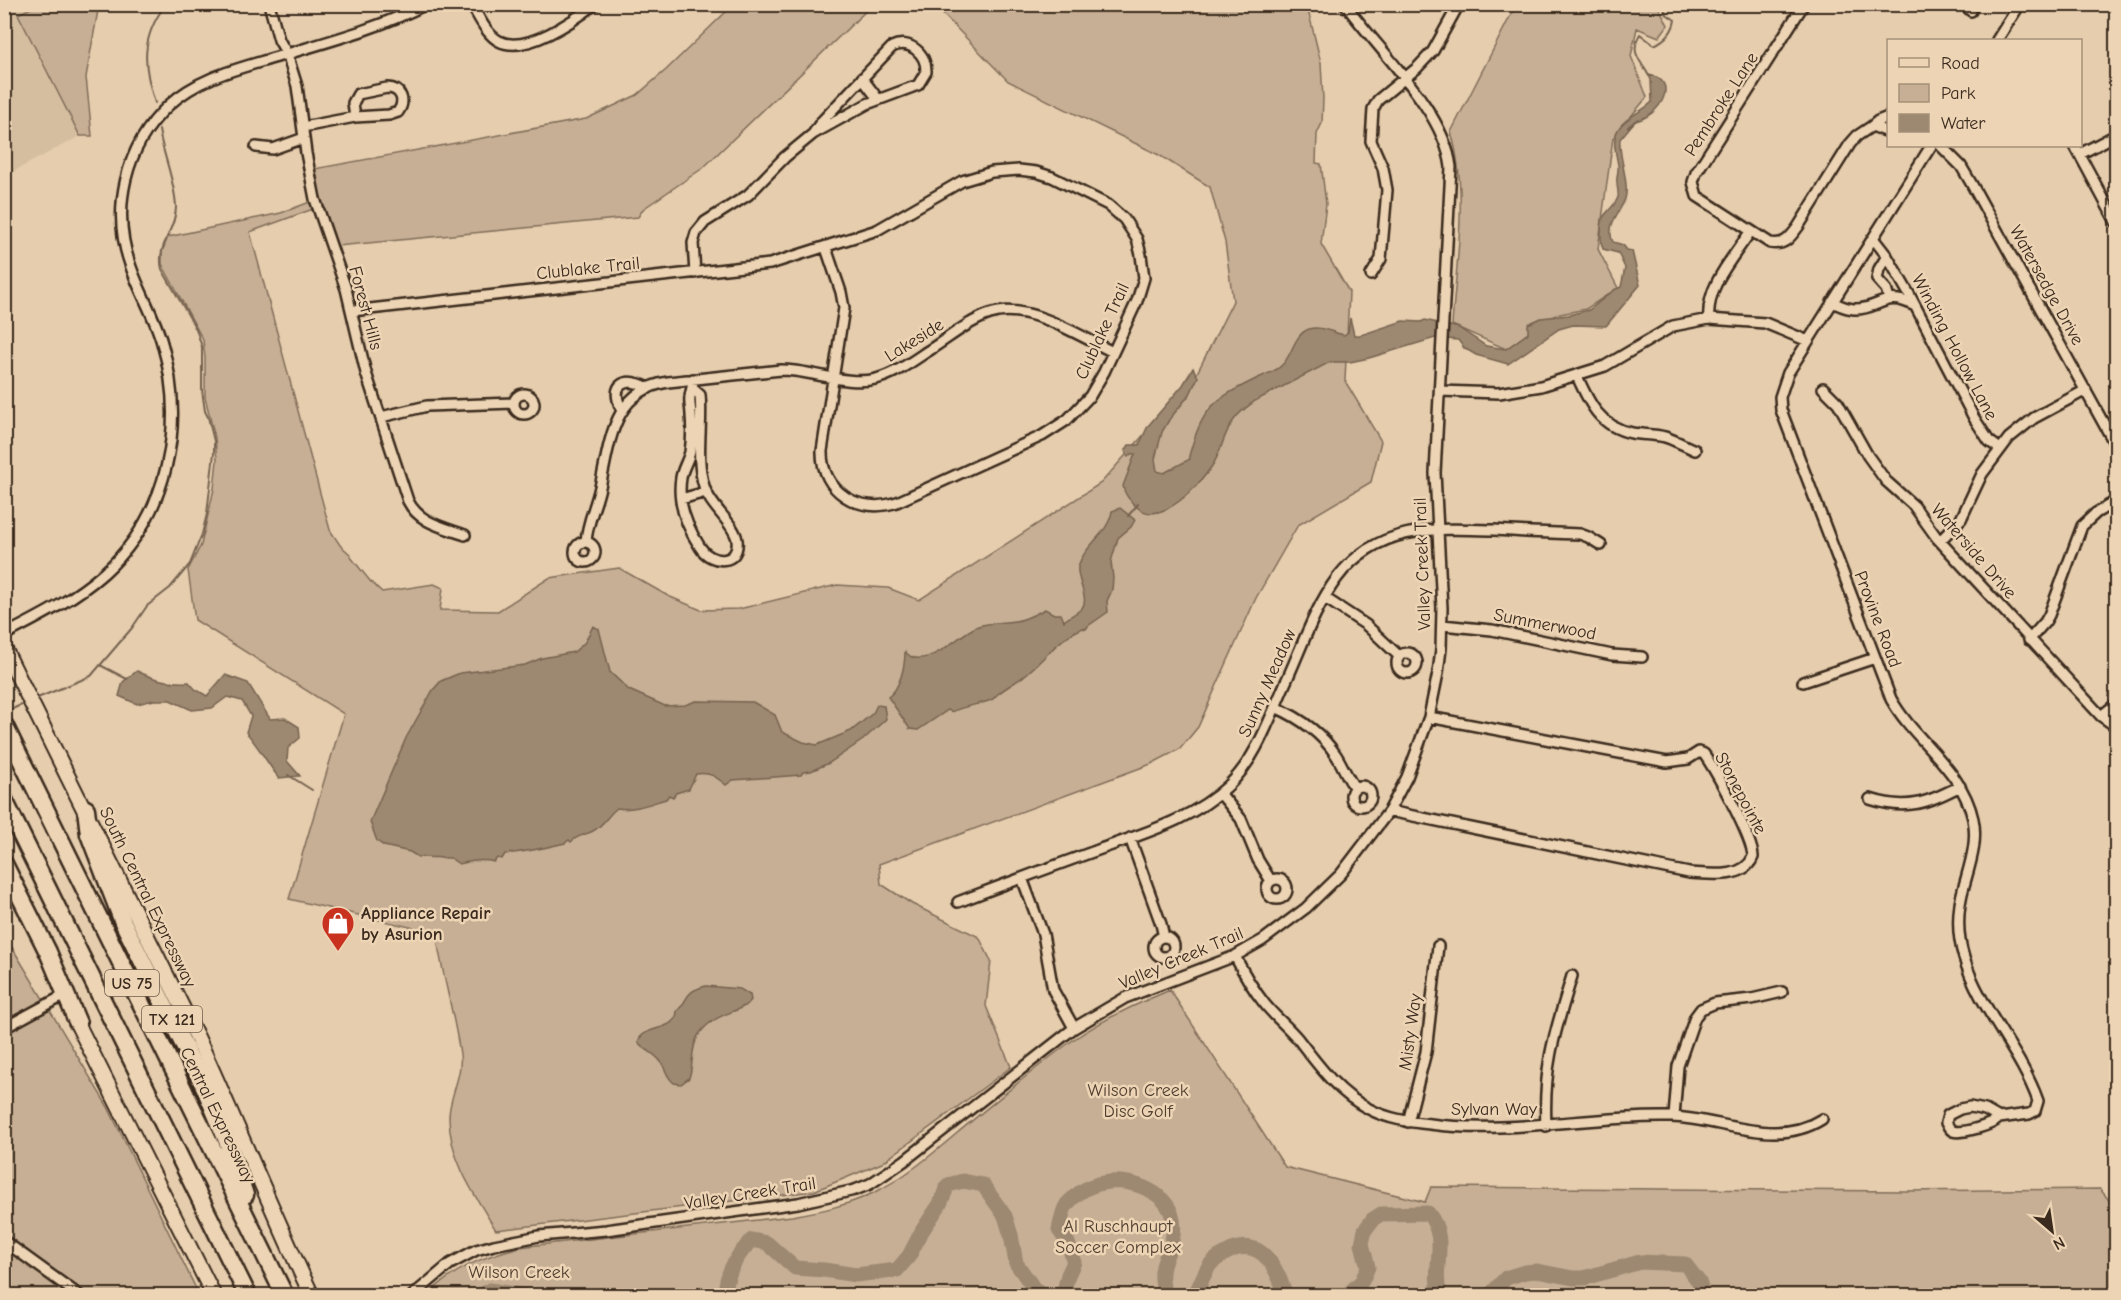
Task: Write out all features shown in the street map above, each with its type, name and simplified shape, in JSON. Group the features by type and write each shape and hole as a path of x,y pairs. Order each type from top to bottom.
{"highway":[{"name":"Central Expressway","path":"7,731 285,1296"},
{"name":"US 75","path":"4,800 248,1296"},
{"name":"TX 121","path":"86,809 89,834 123,922 204,1086 228,1143 244,1188 254,1231"},
{"path":"4,864 48,952 78,1023"}],"main road":[{"name":"South Central Expressway","path":"4,648 86,809 216,1077 277,1221 312,1296"},
{"path":"4,883 78,1023 214,1296"}],"street":[{"name":"Forest Hills","path":"269,4 299,96 315,199 352,311 364,366 405,493 414,512 427,521 465,535"},
{"path":"4,635 60,606 111,567 140,528 166,471 174,425 169,370 157,327 129,261 122,231 121,207 124,184 138,144 164,110 193,87 214,77 370,28 426,4"},
{"path":"471,4 493,36 501,42 513,44 526,43 549,33 595,4"},
{"name":"Valley Creek Trail","path":"412,1296 450,1263 476,1250 494,1245 540,1236 617,1229 818,1200 855,1191 870,1184 904,1161 1074,1028 1125,998 1235,956 1285,924 1324,891 1356,855 1389,811 1415,760 1429,717 1438,673 1442,625 1435,473 1451,200 1450,159 1436,123 1345,4"},
{"path":"1371,275 1381,258 1387,190 1383,168 1371,141 1371,114 1378,99 1417,68 1437,46 1459,4"},
{"name":"Pembroke Lane","path":"1804,4 1696,172 1693,182 1694,191 1702,201 1770,243 1776,244 1789,240 1842,155 1857,136 1887,117"},
{"path":"1881,4 1906,4"},
{"path":"1998,39 2020,4"},
{"path":"695,273 693,243 701,225 752,192 785,156 813,134 878,99 914,87 921,82 926,68 923,58 910,46 899,44 889,50 821,122 813,134"},
{"path":"862,78 878,99"},
{"path":"303,127 355,117 396,114 401,107 401,96 398,91 390,87 362,92 353,102 355,117"},
{"path":"1872,126 1887,132"},
{"path":"2116,135 2078,150 2116,222"},
{"path":"256,147 273,150 304,138"},
{"name":"Provine Road","path":"1929,147 1808,341 1783,387 1781,410 1896,709 1915,733 1942,760 1960,786 1968,803 1974,829 1972,857 1958,920 1962,950 1974,982 2038,1101 2037,1107 2029,1114 1999,1118"},
{"name":"Watersedge Drive","path":"1942,147 1966,175 2116,446"},
{"name":"Clublake Trail","path":"352,311 760,266 826,248 886,226 962,181 975,176 1009,170 1044,174 1108,205 1124,219 1137,239 1143,262 1143,286 1090,396 1074,413 1051,431 897,502 883,506 860,504 835,489 826,473 822,451 844,303 826,248"},
{"path":"1709,319 1708,307 1711,292 1750,232"},
{"name":"Winding Hollow Lane","path":"1873,238 1889,260 1978,425 1989,441 2000,449"},
{"name":"Winding Hollow Lane","path":"1889,260 1879,269 1878,279 1886,289 1889,299"},
{"path":"1832,302 1854,309 1866,308 1889,299 1900,299 1913,305"},
{"name":"Lakeside","path":"586,542 588,526 599,495 609,441 622,411 634,398 649,388 663,383 693,384 781,370 862,381 887,375 973,322 989,314 1005,311 1020,311 1038,316 1113,352"},
{"path":"1440,391 1482,393 1521,390 1577,376 1605,366 1673,326 1709,319 1765,323 1808,341"},
{"path":"1577,376 1589,404 1599,417 1609,424 1632,433 1664,437 1695,450"},
{"name":"Lakeside","path":"622,411 617,396 623,384 634,381 649,388"},
{"path":"693,384 700,395 699,460 706,492 736,536 736,548 731,556 725,559 713,560 703,552 687,523 681,499 681,475 691,445 690,396 693,384"},
{"name":"Waterside Drive","path":"1823,388 1838,404 1878,470 1895,490 1914,506 1940,541 2029,640 2101,716 2114,725"},
{"path":"1940,541 1961,519 1982,474 2000,449 2021,427 2086,390"},
{"path":"381,417 427,406 514,403"},
{"path":"681,499 706,492"},
{"path":"2029,640 2049,615 2082,526 2096,513 2116,501"},
{"name":"Sunny Meadow","path":"958,902 1188,815 1220,793 1249,761 1325,598 1346,568 1376,545 1400,534 1438,529 1580,534 1601,545"},
{"path":"1325,598 1366,625 1399,656"},
{"name":"Summerwood","path":"1442,625 1492,630 1612,654 1642,657"},
{"path":"1803,682 1875,658"},
{"path":"2101,716 2116,704"},
{"path":"1275,707 1298,718 1319,735 1335,754 1355,788"},
{"name":"Stonepointe","path":"1389,811 1689,873 1736,872 1747,866 1753,857 1741,823 1704,754 1699,752 1688,759 1667,762 1429,717"},
{"path":"1870,799 1894,805 1911,805 1936,799 1960,786"},
{"path":"1220,793 1240,819 1258,860 1271,881"},
{"path":"1130,838 1164,937"},
{"path":"1022,878 1042,934 1053,990 1074,1028"},
{"name":"Misty Way","path":"1408,1122 1426,1052 1438,946"},
{"name":"Sylvan Way","path":"1235,956 1263,1002 1337,1086 1369,1109 1394,1119 1443,1126 1478,1127 1546,1126 1634,1117 1674,1117 1762,1131 1809,1127 1822,1119"},
{"path":"1546,1126 1545,1094 1548,1058 1554,1031 1572,976"},
{"path":"1674,1117 1678,1066 1695,1017 1701,1009 1714,1003 1752,999 1782,992"},
{"path":"4,1028 63,996"},
{"path":"1970,1107 1985,1110 1999,1118 1991,1124 1958,1131 1953,1131 1946,1123 1948,1114 1970,1107"},
{"path":"4,1241 80,1296"}],"shaded area":[{"path":"5,5 37,5 19,15 80,136 5,176"}],"green space":[{"path":"37,5 99,5 86,77 92,136 80,136 18,14"},
{"path":"733,5 872,5 703,168 643,209 638,217 337,246 321,199 314,169 586,119 637,95"},
{"path":"934,5 1320,5 1308,10 1321,63 1323,99 1322,123 1317,134 1316,163 1321,164 1326,204 1321,244 1349,292 1345,381 1381,441 1371,482 1298,525 1256,598 1198,727 1180,749 1151,764 879,864 881,884 912,904 979,937 991,961 986,1006 1011,1067 882,1163 814,1191 496,1230 465,1176 453,1148 449,1117 460,1070 460,1054 436,933 289,899 344,714 195,620 188,570 201,545 214,489 217,460 215,438 205,397 203,340 162,264 162,252 168,237 281,213 310,202 313,209 250,232 330,530 370,581 382,592 434,584 443,588 440,610 498,611 549,578 619,568 668,596 701,610 739,609 837,585 888,588 919,600 1101,483 1195,377 1233,301 1225,242 1210,187 1159,155 1008,81"},
{"path":"1516,5 1660,5 1659,8 1668,25 1659,37 1637,28 1631,56 1647,97 1613,138 1598,249 1618,288 1586,309 1555,315 1506,349 1452,325 1460,203 1459,178 1451,132"},
{"path":"4,934 108,1107 199,1295 5,1295"},
{"path":"1170,990 1285,1167 1425,1202 1431,1187 1903,1191 2100,1189 2116,1209 2116,1295 427,1295 448,1278 470,1265 520,1247 792,1216 833,1208 862,1198 894,1182 915,1167 1073,1040 1120,1012"}],"water":[{"path":"1649,75 1658,78 1664,84 1665,90 1659,106 1644,118 1635,121 1620,139 1626,192 1611,230 1613,242 1632,251 1640,285 1606,326 1573,325 1559,329 1508,364 1476,355 1464,348 1458,340 1435,338 1369,358 1350,362 1330,362 1255,401 1241,412 1230,425 1212,466 1189,493 1169,508 1158,512 1148,512 1138,508 1128,498 1123,486 1135,454 1128,457 1125,451 1129,445 1139,445 1148,426 1183,385 1193,368 1198,377 1190,394 1162,432 1155,459 1157,471 1164,473 1190,459 1199,426 1212,406 1230,392 1280,367 1286,361 1296,340 1309,329 1322,329 1344,335 1348,332 1350,318 1354,335 1361,335 1403,321 1421,322 1425,320 1459,328 1486,346 1506,349 1528,333 1528,324 1541,318 1589,310 1621,287 1625,268 1618,253 1603,249 1601,228 1604,216 1618,197 1618,167 1615,151 1617,133 1626,121 1652,102"},
{"path":"1120,508 1135,520 1131,527 1118,538 1111,562 1113,578 1112,590 1107,601 1108,612 1086,629 1083,628 1066,637 1025,675 993,699 951,712 948,710 918,730 910,729 888,697 896,689 901,677 905,652 912,657 929,657 978,626 1019,620 1045,609 1054,614 1061,614 1064,621 1081,609 1084,604 1084,594 1078,572 1081,559 1106,527 1112,511"},
{"path":"593,626 599,629 610,672 629,690 665,706 685,705 696,701 753,702 775,715 782,732 803,742 817,745 851,731 873,713 877,705 884,706 886,719 863,740 829,763 803,772 801,775 733,780 726,785 712,775 696,774 689,789 676,793 673,797 669,795 666,799 642,806 617,808 597,829 571,842 569,840 550,847 505,854 502,859 497,858 494,862 477,861 459,864 450,858 418,857 410,852 384,846 377,841 370,822 406,738 433,690 441,681 460,673 525,665 542,658 574,652 585,642"},
{"path":"137,671 162,680 189,682 195,689 207,696 225,675 248,683 270,719 285,718 299,727 300,738 288,748 287,761 300,776 279,778 246,732 251,716 242,701 227,697 212,708 192,710 170,700 154,700 137,704 119,696 123,682"},
{"path":"706,986 740,989 750,995 751,1000 704,1028 694,1046 689,1078 681,1084 674,1083 659,1059 638,1042 646,1033 671,1023 690,994"}],"waterway":[{"path":"155,103 148,77 146,52 152,29 166,4"},
{"path":"1649,76 1637,56 1637,41 1640,34 1654,45 1670,32 1675,20 1665,13 1664,4"},
{"path":"1628,127 1638,119"},
{"path":"35,699 91,676 132,628 147,606 170,588 190,564 207,514 214,441 205,411 202,390 202,347 196,329 162,269 162,252 173,223 176,207 159,130"},
{"path":"1128,516 1138,504"},
{"path":"100,665 127,679"},
{"path":"4,713 25,703"},
{"path":"288,775 312,790"},
{"name":"Wilson Creek","path":"725,1296 727,1280 733,1265 752,1240 767,1243 795,1268 856,1275 897,1270 909,1256 940,1204 948,1185 963,1181 983,1185 1005,1216 1016,1263 1035,1290 1048,1296"},
{"name":"Wilson Creek","path":"1052,1296 1064,1291 1074,1262 1068,1243 1059,1230 1065,1207 1081,1192 1108,1182 1143,1187 1163,1200 1169,1209 1174,1231 1163,1265 1162,1284 1166,1296"},
{"name":"Wilson Creek","path":"1346,1296 1362,1281 1368,1267 1362,1244 1365,1230 1373,1219 1381,1214 1428,1213 1438,1234 1437,1274 1440,1296"},
{"name":"Wilson Creek","path":"1194,1296 1211,1263 1232,1250 1243,1248 1253,1249 1268,1259 1279,1277 1286,1296"},
{"name":"Wilson Creek","path":"1489,1296 1506,1278 1525,1272 1537,1271 1584,1278 1640,1262 1685,1264 1699,1282 1704,1296"},
{"name":"Wilson Creek","path":"480,1296 490,1290 526,1296"}],"place":[{"name":"Appliance Repair by Asurion","path":"338,952"}],"park label":[{"name":"Wilson Creek Disc Golf","path":"1138,1100"},
{"name":"Al Ruschhaupt Soccer Complex","path":"1118,1236"}]}
